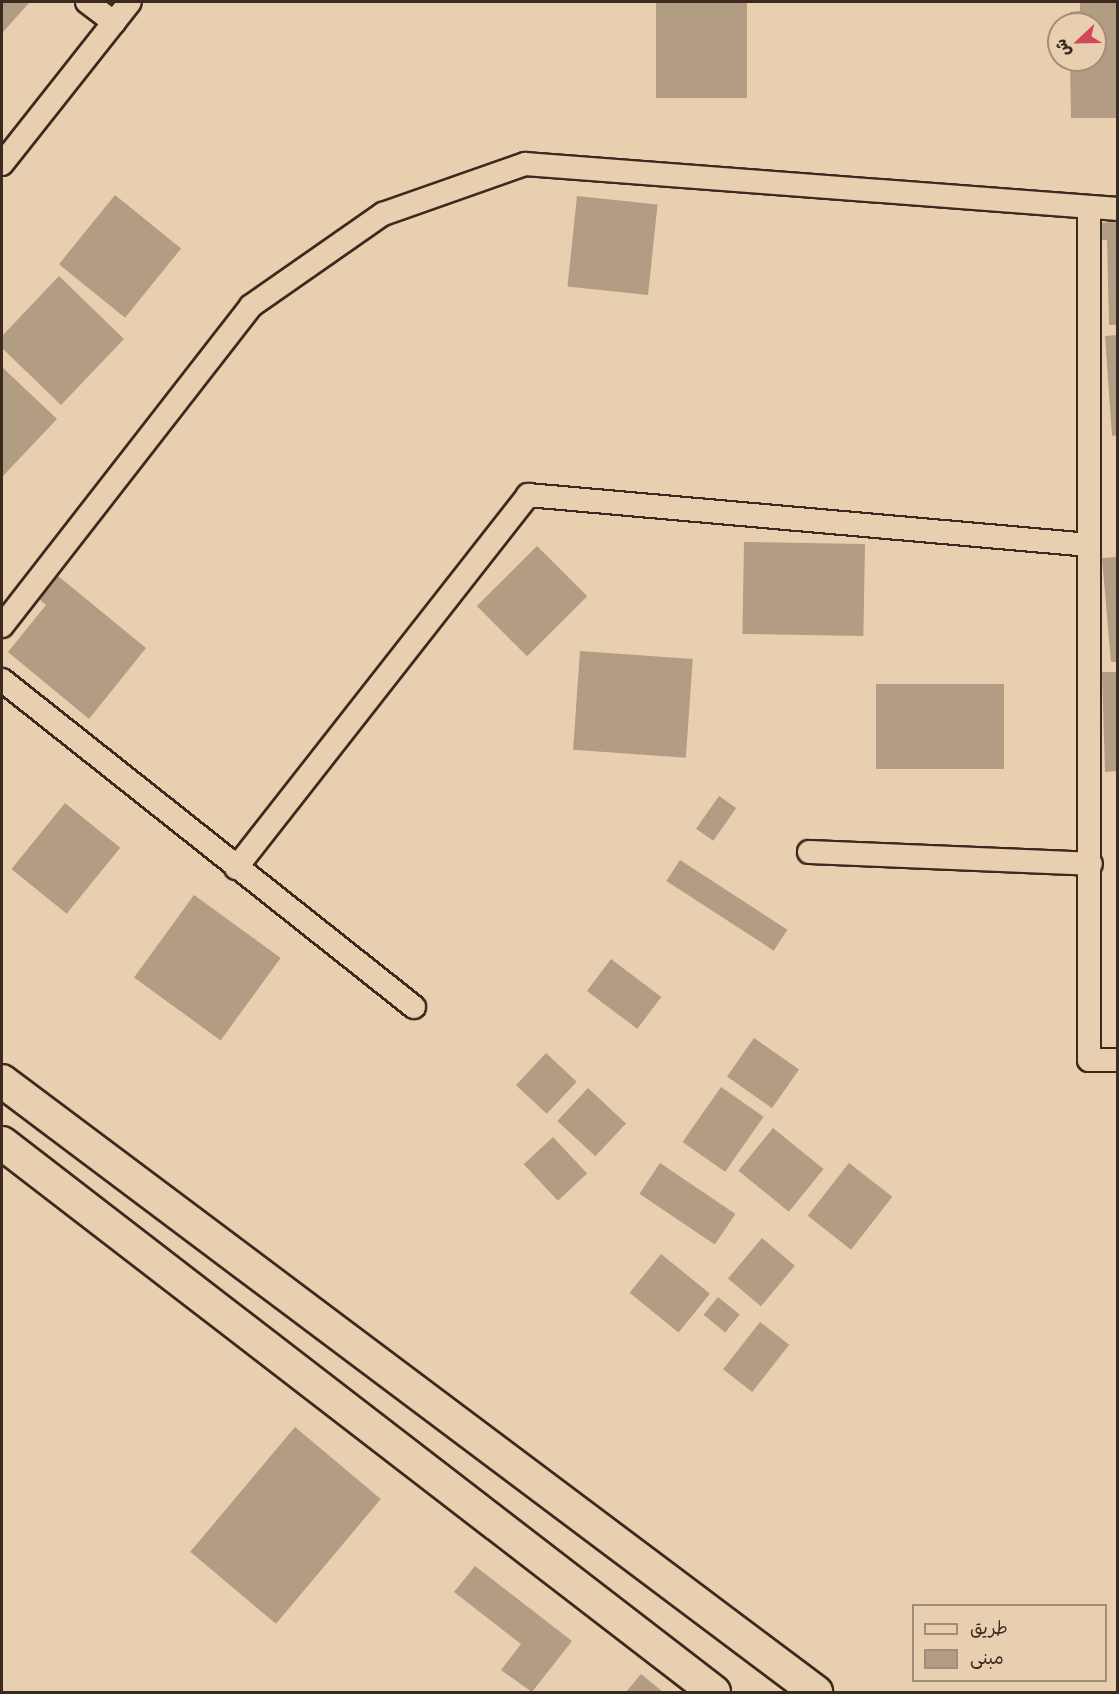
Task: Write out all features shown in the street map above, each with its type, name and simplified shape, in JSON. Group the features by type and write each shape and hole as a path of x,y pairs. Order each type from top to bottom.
{"main road":[{"path":"2,1081 816,1692"},
{"path":"2,1143 714,1692"}],"street":[{"path":"87,2 114,22"},
{"path":"2,164 130,2"},
{"path":"2,626 251,306 383,214 525,164 1118,209"},
{"path":"1089,207 1091,864 1089,1060 1118,1060"},
{"path":"236,868 528,495 1089,545"},
{"path":"2,680 414,1007"},
{"path":"809,852 1091,864"}],"building":[{"path":"2,2 30,2 2,33"},
{"path":"656,2 747,2 747,98 656,98"},
{"path":"1080,2 1118,2 1118,118 1071,118 1070,72 1107,72 1107,12 1070,12 1080,11"},
{"path":"115,195 181,248 125,318 59,264"},
{"path":"577,196 658,204 648,295 567,287"},
{"path":"1118,222 1118,325 1109,325 1107,240 1095,240 1095,223"},
{"path":"59,276 124,339 61,405 2,348 2,336"},
{"path":"1118,335 1118,435 1112,436 1105,336"},
{"path":"2,367 57,419 2,477"},
{"path":"744,542 865,544 863,636 742,634"},
{"path":"537,546 587,596 527,656 477,606"},
{"path":"1118,557 1118,662 1111,662 1102,558"},
{"path":"52,571 146,648 89,719 8,652 46,605 33,594"},
{"path":"580,651 693,659 686,758 573,750"},
{"path":"1102,672 1118,672 1118,771 1105,772"},
{"path":"876,684 1004,684 1004,769 876,769"},
{"path":"719,796 736,808 713,841 696,829"},
{"path":"65,803 120,848 67,914 12,869"},
{"path":"680,860 787,930 774,951 666,881"},
{"path":"194,895 281,958 221,1040 134,978"},
{"path":"611,959 661,997 637,1029 587,991"},
{"path":"754,1038 799,1070 772,1108 727,1077"},
{"path":"546,1053 577,1082 547,1114 516,1085"},
{"path":"721,1087 764,1117 725,1172 683,1142"},
{"path":"588,1088 626,1123 595,1156 557,1121"},
{"path":"773,1128 824,1169 789,1212 738,1171"},
{"path":"553,1137 587,1174 558,1201 524,1164"},
{"path":"660,1163 735,1214 715,1245 639,1194"},
{"path":"849,1163 892,1197 851,1250 808,1216"},
{"path":"762,1238 795,1266 761,1306 728,1279"},
{"path":"661,1254 710,1294 678,1333 630,1293"},
{"path":"718,1297 740,1315 725,1332 704,1315"},
{"path":"760,1322 789,1345 752,1392 723,1369"},
{"path":"295,1427 381,1499 276,1624 190,1552"},
{"path":"475,1566 572,1641 532,1692 501,1670 521,1644 454,1592"},
{"path":"641,1674 663,1692 626,1692"}]}
